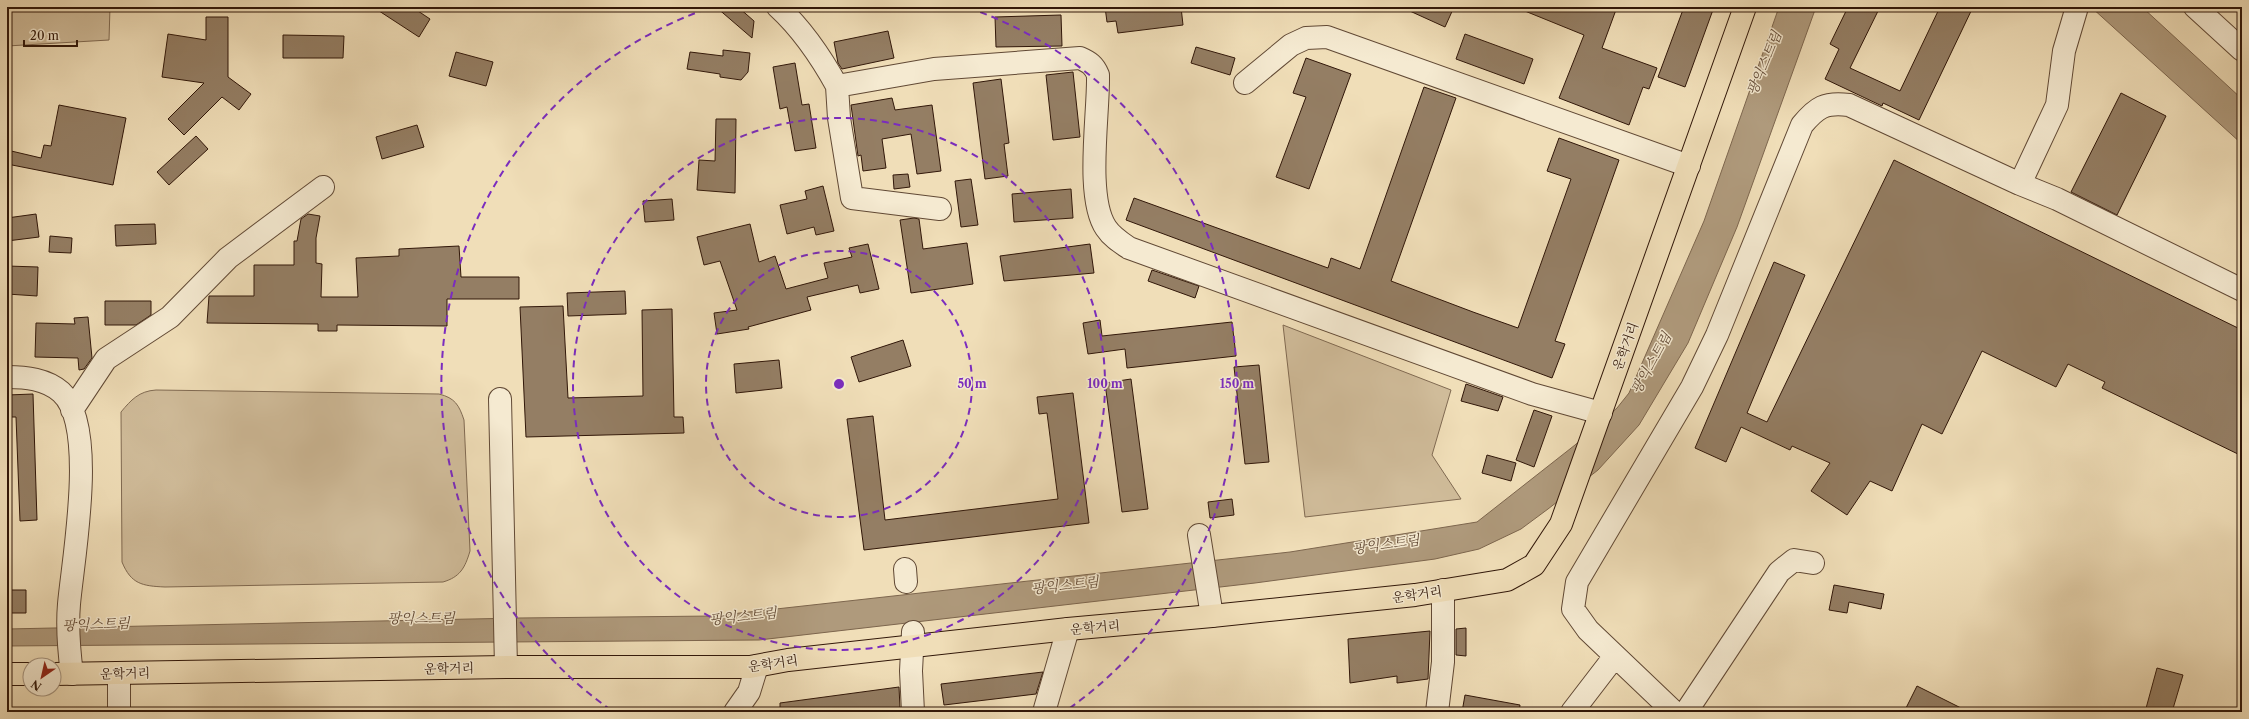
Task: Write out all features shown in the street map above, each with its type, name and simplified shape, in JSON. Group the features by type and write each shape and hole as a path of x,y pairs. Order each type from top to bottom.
{"main road":[{"name":"운학거리","path":"65,667 119,673 507,657 698,668 757,666 913,639 1068,629 1210,607 1443,590 1507,580 1534,564 1562,524 1745,7"},
{"path":"7,674 22,674"}],"street":[{"path":"778,7 791,19 822,57 837,86 839,118 852,198 940,209"},
{"path":"2196,7 2242,50"},
{"path":"2020,184 2057,105 2064,51 2076,9"},
{"path":"1245,83 1291,44 1306,38 1327,37 1689,166"},
{"path":"837,86 934,69 1080,58 1095,67 1098,75 1095,177 1097,204 1105,227 1115,238 1136,250 1599,418"},
{"path":"1674,712 1588,630 1573,609 1577,582 1692,387 1717,335 1802,125 1814,111 1833,103 1849,105 2020,184 2057,199 2242,290"},
{"path":"72,410 106,359 170,317 228,258 323,186"},
{"path":"7,377 28,377 46,383 62,393 72,410 81,444 80,498 69,605 65,667"},
{"path":"500,399 507,657"},
{"path":"1200,542 1210,607"},
{"path":"1686,712 1780,572 1794,560 1813,563"},
{"path":"1437,712 1443,662 1443,590"},
{"path":"1044,712 1068,629"},
{"path":"913,639 913,712"},
{"path":"1572,712 1615,656"},
{"path":"735,712 749,692 757,666"},
{"path":"119,673 119,712"}],"shaded area":[{"path":"7,7 110,7 109,40 7,46"},
{"path":"1283,325 1451,390 1432,455 1461,499 1305,517"},
{"path":"156,390 439,394 453,400 458,406 464,420 470,551 464,567 454,577 443,582 165,587 150,586 138,582 129,575 122,562 121,412 140,394"}],"water":[{"name":"팡익스트림","path":"1779,7 1816,7 1737,227 1688,343 1639,425 1598,470 1521,529 1479,549 1435,559 1255,583 759,640 7,646 7,629 518,618 713,616 1290,552 1477,522 1575,445 1617,408 1629,393 1704,221"},
{"path":"2091,7 2142,7 2242,99 2242,144"}],"building":[{"path":"373,7 412,7 430,19 419,37"},
{"path":"716,7 738,7 754,21 752,38"},
{"path":"1105,7 1181,7 1183,25 1118,33 1116,21 1107,22"},
{"path":"1401,7 1454,7 1445,27"},
{"path":"1515,7 1617,7 1602,48 1657,68 1649,89 1643,87 1629,125 1559,98 1584,35"},
{"path":"1684,7 1714,7 1685,87 1658,77"},
{"path":"1848,7 1880,7 1850,68 1900,91 1940,7 1973,7 1919,120 1883,103 1882,106 1825,79 1839,49 1830,44"},
{"path":"1061,15 1062,46 996,47 995,17"},
{"path":"206,17 228,17 228,77 251,94 239,110 222,97 184,135 168,119 204,83 162,77 168,34 206,40"},
{"path":"888,31 894,58 842,69 838,63 834,42"},
{"path":"1465,34 1533,59 1524,84 1456,59"},
{"path":"283,35 344,36 343,58 283,58"},
{"path":"1196,47 1235,58 1230,75 1191,63"},
{"path":"723,50 750,53 748,72 741,80 720,77 720,74 687,69 690,52 723,56"},
{"path":"456,52 493,62 486,86 449,76"},
{"path":"1306,58 1351,74 1309,189 1276,177 1306,97 1293,93"},
{"path":"795,63 802,105 809,104 816,148 795,151 787,107 780,109 773,67"},
{"path":"1073,72 1080,137 1053,140 1046,75"},
{"path":"1001,79 1009,143 1004,144 1008,176 985,179 973,83"},
{"path":"1424,87 1456,98 1391,281 1473,312 1518,328 1571,179 1547,171 1559,138 1619,160 1555,341 1565,344 1552,378 1126,220 1134,198 1328,268 1331,258 1360,269"},
{"path":"2121,93 2166,116 2117,215 2071,192"},
{"path":"892,98 895,110 932,105 941,171 917,174 911,134 882,139 886,168 863,171 861,155 858,156 851,105"},
{"path":"59,105 126,118 113,185 7,164 7,150 41,158 44,145 51,146"},
{"path":"716,119 736,119 735,193 697,190 699,160 715,161"},
{"path":"417,125 424,147 382,159 376,137"},
{"path":"196,136 208,149 169,185 157,172"},
{"path":"1894,160 2242,330 2242,456 2102,388 2105,382 2068,364 2056,387 1982,351 1942,434 1922,424 1892,491 1870,481 1847,515 1811,491 1830,463 1792,446 1790,450 1741,427 1726,462 1695,448 1774,262 1805,275 1747,413 1767,422"},
{"path":"908,174 910,187 894,189 893,175"},
{"path":"971,179 978,225 961,227 955,181"},
{"path":"823,186 834,231 816,235 814,227 787,234 780,205 807,199 805,191"},
{"path":"1071,189 1073,218 1014,222 1012,194"},
{"path":"672,199 674,220 645,222 643,201"},
{"path":"36,214 39,237 7,241 7,218"},
{"path":"308,214 320,216 316,238 316,263 322,264 321,297 358,297 356,258 399,256 399,249 459,246 461,277 519,277 519,299 447,299 447,326 337,325 337,331 318,331 318,324 207,323 209,296 254,296 254,265 294,265 294,241 297,241 301,219"},
{"path":"914,218 919,219 923,249 967,243 973,284 911,293 900,220"},
{"path":"155,224 156,244 116,246 115,225"},
{"path":"750,224 759,262 775,256 786,289 828,278 824,263 852,257 849,248 868,244 879,289 860,293 858,285 807,297 811,310 748,327 749,329 717,334 714,313 737,310 720,261 704,265 697,237"},
{"path":"50,236 72,238 71,253 49,252"},
{"path":"1090,244 1094,273 1004,281 1000,256"},
{"path":"7,266 38,267 37,296 7,294"},
{"path":"1152,270 1199,286 1195,298 1148,281"},
{"path":"625,291 626,314 568,316 567,293"},
{"path":"105,301 151,301 151,315 136,325 105,325"},
{"path":"563,306 568,398 643,396 642,310 672,309 674,417 683,417 684,433 526,437 520,307"},
{"path":"88,317 92,358 84,369 79,370 78,358 35,357 36,323 75,324 74,318"},
{"path":"1100,320 1102,336 1232,322 1236,356 1127,368 1125,349 1088,354 1083,323"},
{"path":"903,340 911,366 859,382 851,357"},
{"path":"779,360 782,388 736,393 734,364"},
{"path":"1259,365 1269,462 1245,464 1234,367"},
{"path":"1131,379 1148,509 1122,512 1105,383"},
{"path":"1466,384 1503,397 1498,411 1461,401"},
{"path":"1073,393 1089,523 864,550 847,419 873,416 885,520 1058,499 1047,413 1039,414 1037,397"},
{"path":"33,394 37,520 20,521 16,417 7,417 7,395"},
{"path":"1534,410 1552,416 1534,467 1516,460"},
{"path":"1487,455 1516,463 1511,481 1482,473"},
{"path":"1232,499 1234,515 1210,518 1208,502"},
{"path":"1834,585 1884,594 1881,609 1849,602 1847,613 1829,610"},
{"path":"7,590 26,590 26,613 7,613"},
{"path":"1466,628 1466,656 1456,655 1456,629"},
{"path":"1430,631 1428,679 1397,683 1397,676 1350,683 1348,639"},
{"path":"2157,668 2183,675 2172,712 2145,712"},
{"path":"1043,672 1036,694 944,705 941,684"},
{"path":"1917,686 1969,712 1904,712"},
{"path":"899,687 900,708 872,712 780,712 780,703"},
{"path":"1465,695 1520,705 1519,712 1462,712"}]}
